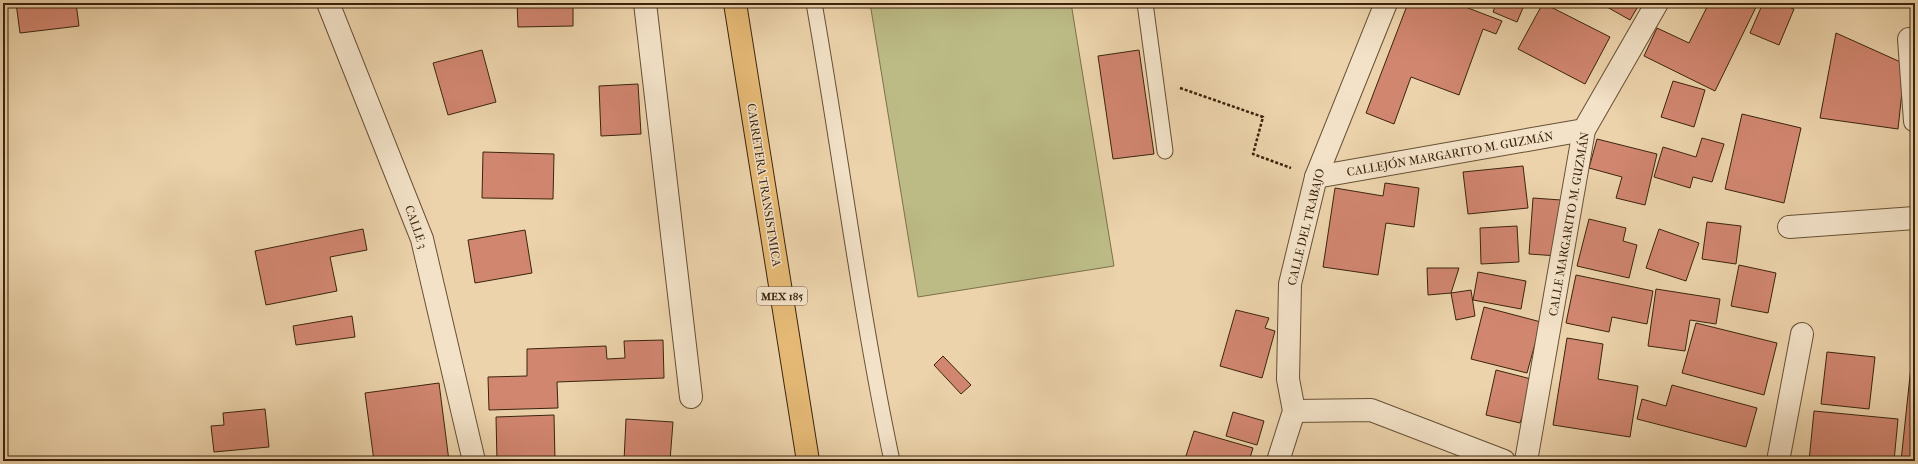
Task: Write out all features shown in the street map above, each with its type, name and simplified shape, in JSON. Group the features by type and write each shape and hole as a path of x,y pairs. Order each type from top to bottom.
{"main road":[{"name":"CARRETERA TRANSISTMICA","path":"735,3 808,461"}],"street":[{"name":"CALLE 3","path":"328,3 422,239 474,461"},
{"path":"645,3 691,397"},
{"name":"CALLE DEL TRABAJO","path":"1294,411 1288,379 1290,284 1316,177 1386,3"},
{"name":"CALLE MARGARITO M. GUZMÁN","path":"1526,461 1584,130 1657,3"},
{"path":"1909,39 1915,121"},
{"name":"CALLEJÓN MARGARITO M. GUZMÁN","path":"1316,177 1584,130"},
{"path":"1789,227 1915,218"},
{"path":"1778,461 1802,334"},
{"path":"1278,461 1294,411 1371,410 1504,461"}],"lane":[{"path":"814,3 838,142 875,376 892,461"},
{"path":"1145,3 1165,151"}],"path":[{"path":"1155,79 1263,117 1253,154 1316,177"}],"shaded area":[{"path":"870,3 1071,3 1114,266 918,297"}],"building":[{"path":"16,3 76,3 79,26 20,33"},
{"path":"517,3 573,3 573,26 518,27"},
{"path":"1408,3 1455,3 1502,21 1496,34 1483,29 1459,95 1411,77 1394,124 1366,113"},
{"path":"1492,3 1525,3 1517,22 1493,12 1496,4"},
{"path":"1543,3 1610,37 1585,84 1518,49"},
{"path":"1600,3 1640,3 1630,20"},
{"path":"1709,3 1758,3 1715,91 1644,56 1657,28 1689,43"},
{"path":"1763,3 1778,3 1794,9 1779,45 1750,33"},
{"path":"1836,33 1905,64 1898,129 1820,118"},
{"path":"482,50 496,102 448,115 433,63"},
{"path":"1139,50 1154,154 1113,159 1098,56"},
{"path":"1673,81 1705,90 1694,127 1661,117"},
{"path":"638,84 641,134 601,136 599,86"},
{"path":"1742,114 1801,128 1784,203 1725,189"},
{"path":"1702,138 1724,144 1712,182 1693,177 1690,188 1654,177 1663,147 1696,157"},
{"path":"1597,139 1657,154 1645,205 1616,198 1622,177 1589,168"},
{"path":"483,152 554,154 553,199 482,198"},
{"path":"1523,166 1528,208 1468,214 1463,172"},
{"path":"1385,183 1419,188 1414,227 1386,223 1378,275 1323,267 1335,188 1383,196"},
{"path":"1533,198 1561,200 1558,256 1529,254"},
{"path":"1589,219 1626,228 1623,241 1637,245 1629,278 1577,266"},
{"path":"1707,222 1741,226 1736,264 1702,259"},
{"path":"1517,226 1519,262 1481,264 1480,228"},
{"path":"363,229 367,250 330,257 337,291 266,305 255,251"},
{"path":"1659,229 1699,243 1686,281 1646,268"},
{"path":"525,230 532,273 475,283 468,240"},
{"path":"1739,265 1776,273 1768,313 1731,306"},
{"path":"1427,268 1459,268 1451,293 1428,295"},
{"path":"1478,272 1526,281 1521,309 1473,300"},
{"path":"1576,275 1653,291 1647,324 1612,317 1609,332 1566,323"},
{"path":"1656,289 1720,299 1716,324 1690,320 1685,351 1648,346"},
{"path":"1471,290 1475,316 1456,320 1451,293"},
{"path":"1484,307 1541,322 1527,373 1471,359"},
{"path":"1236,310 1269,318 1265,328 1275,331 1262,378 1220,366"},
{"path":"352,316 355,337 296,345 293,326"},
{"path":"1696,323 1777,343 1764,395 1682,373"},
{"path":"1567,338 1603,344 1598,379 1638,386 1630,437 1553,425"},
{"path":"663,340 664,378 557,382 558,408 489,410 488,377 527,376 527,349 606,346 607,359 625,358 624,341"},
{"path":"1827,352 1875,357 1869,409 1821,404"},
{"path":"943,356 971,385 961,394 934,365"},
{"path":"1912,357 1915,357 1915,461 1901,461"},
{"path":"1496,370 1535,380 1520,423 1486,415"},
{"path":"439,383 449,461 374,461 365,393"},
{"path":"1672,385 1757,408 1746,447 1637,419 1642,399 1666,406"},
{"path":"265,409 269,447 214,452 211,426 224,425 223,413"},
{"path":"1814,411 1898,419 1894,461 1809,461"},
{"path":"1233,412 1264,421 1257,445 1226,436"},
{"path":"554,415 555,460 497,461 496,417"},
{"path":"626,419 673,422 670,461 624,461"},
{"path":"1194,431 1253,448 1249,461 1193,461 1185,459"}]}
